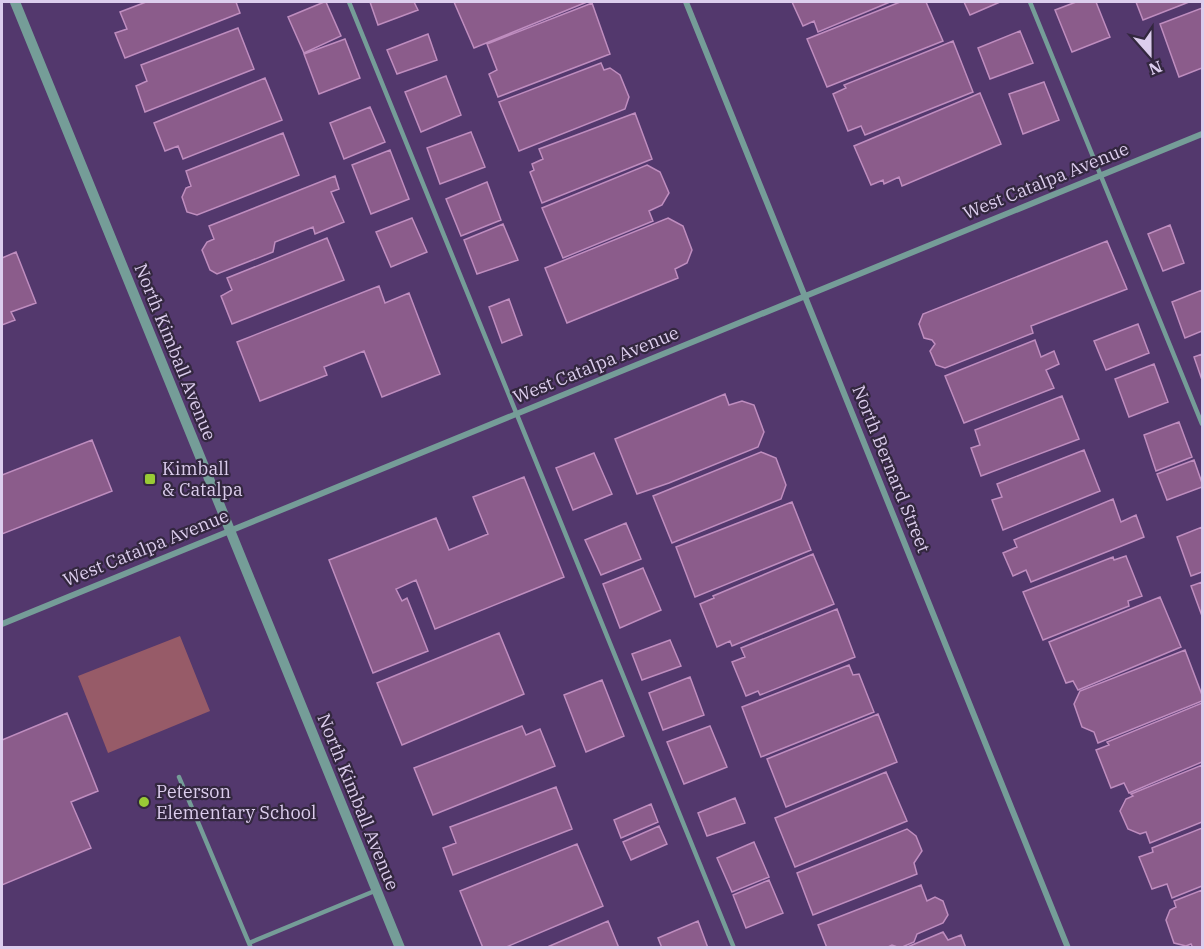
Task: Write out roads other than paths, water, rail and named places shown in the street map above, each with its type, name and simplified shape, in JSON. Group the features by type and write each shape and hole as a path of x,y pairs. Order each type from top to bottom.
{"street":[{"name":"North Kimball Avenue","path":"15,2 400,948"},
{"name":"North Bernard Street","path":"686,2 1068,948"},
{"name":"West Catalpa Avenue","path":"2,624 1203,134"}],"lane":[{"path":"348,2 734,948"},
{"path":"1030,2 1203,424"},
{"path":"179,777 250,945 377,890"}],"place":[{"name":"Kimball & Catalpa","path":"150,479"},
{"name":"Peterson Elementary School","path":"144,802"}]}
